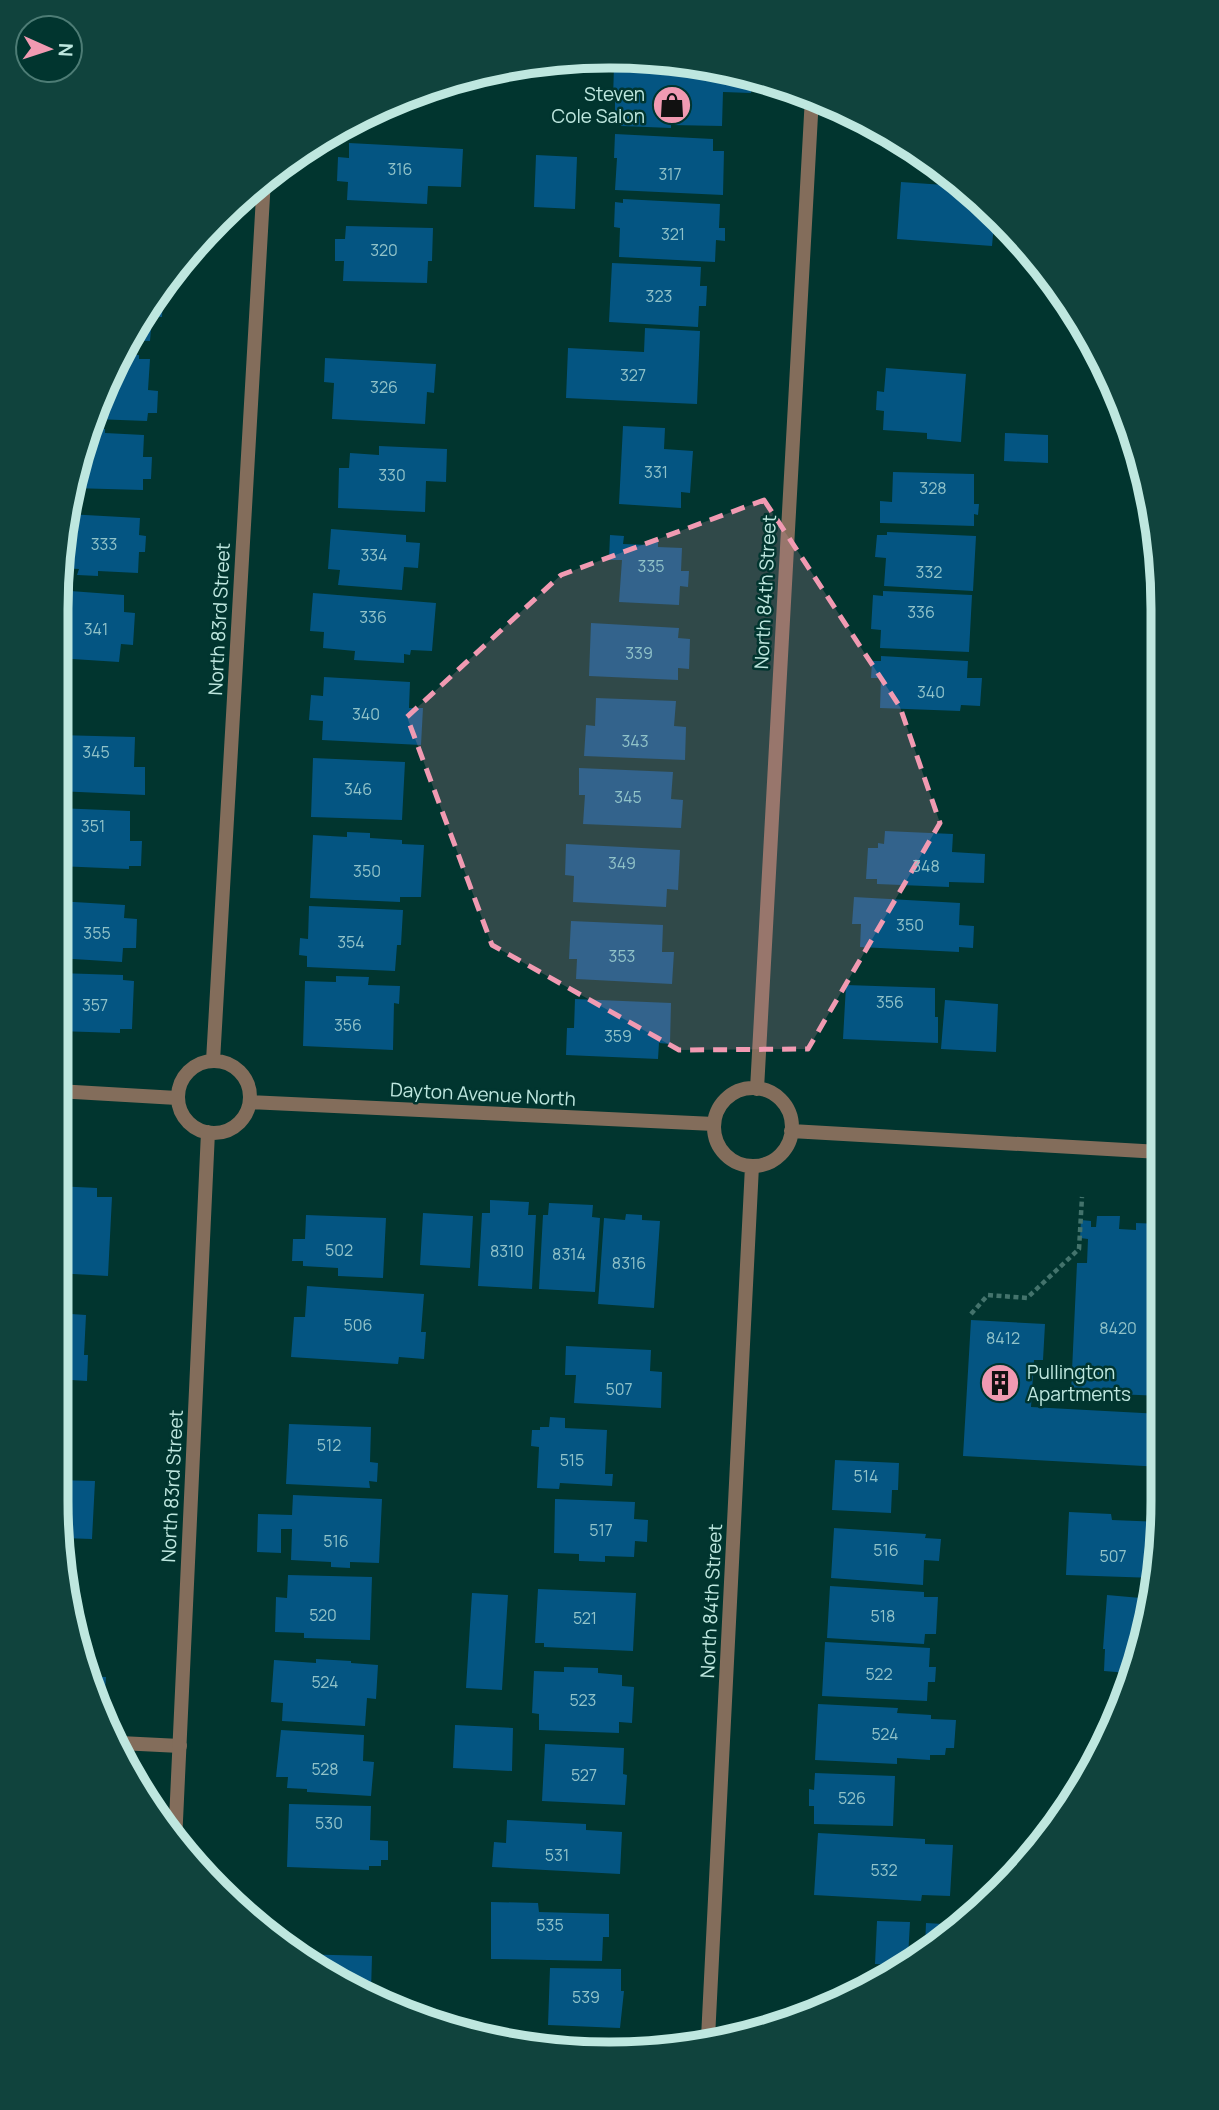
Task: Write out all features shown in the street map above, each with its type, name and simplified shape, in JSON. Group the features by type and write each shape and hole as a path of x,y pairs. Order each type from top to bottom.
{"street":[{"name":"North 84th Street","path":"757,1089 811,107"},
{"name":"North 83rd Street","path":"213,1061 263,194"},
{"path":"213,1061 225,1063 243,1076 250,1102 241,1120 220,1133 196,1129 187,1121 177,1098 185,1077 193,1068 213,1061"},
{"path":"757,1089 772,1094 788,1110 791,1135 786,1148 777,1158 766,1164 738,1164 719,1147 714,1124 728,1097 738,1091 757,1089"},
{"path":"68,1092 177,1098"},
{"name":"Dayton Avenue North","path":"250,1102 714,1124"},
{"path":"791,1130 1151,1151"},
{"name":"North 83rd Street","path":"176,1824 208,1132"},
{"name":"North 84th Street","path":"708,2032 752,1166"},
{"path":"125,1742 180,1746"}],"path":[{"path":"971,1314 988,1295 1027,1298 1079,1249 1082,1196"}],"highlighted area":[{"path":"764,500 900,707 940,823 808,1049 679,1050 492,945 407,717 561,575"}],"building":[{"path":"614,68 680,73 751,87 751,93 723,92 722,126 621,126 622,116 615,115"},
{"path":"615,134 713,139 713,151 724,151 723,195 615,190"},
{"path":"349,143 463,149 461,187 428,186 427,204 347,200 348,182 337,181 338,157 349,158"},
{"path":"536,155 577,157 575,209 534,207"},
{"path":"901,182 945,185 994,229 992,246 897,239"},
{"path":"623,199 720,204 719,228 725,228 725,241 716,240 715,262 619,257 620,228 614,227 615,202 623,203"},
{"path":"346,226 433,228 432,261 428,261 427,283 343,281 344,261 335,261 335,239 345,239"},
{"path":"612,263 701,267 700,286 707,286 706,306 699,306 698,327 609,322"},
{"path":"163,304 162,317 154,317"},
{"path":"152,321 150,341 140,341"},
{"path":"645,328 700,331 697,404 566,398 568,348 644,352"},
{"path":"132,355 139,355 139,359 150,359 148,390 158,391 157,413 148,413 147,421 103,419"},
{"path":"325,358 436,364 434,393 427,392 425,424 332,419 334,383 324,382"},
{"path":"886,368 966,374 961,442 927,439 927,433 883,430 884,411 876,410 877,391 884,392"},
{"path":"623,426 665,428 664,449 693,451 690,493 681,492 681,508 619,504"},
{"path":"99,429 105,429 105,433 144,435 143,457 152,457 151,479 143,479 143,490 83,488"},
{"path":"1005,433 1048,435 1048,463 1004,461"},
{"path":"379,446 447,449 446,482 426,481 425,512 338,508 339,468 349,468 350,453 379,455"},
{"path":"893,472 974,474 974,504 979,504 978,515 974,514 974,526 880,523 880,501 892,502"},
{"path":"77,515 140,518 139,535 146,536 145,552 139,552 138,573 98,571 98,576 77,575 79,569 70,569"},
{"path":"331,529 406,535 406,542 420,543 418,568 404,567 402,590 338,585 340,570 328,569"},
{"path":"887,532 976,536 973,591 884,586 886,558 875,557 877,535 887,535"},
{"path":"610,535 624,536 623,544 648,545 648,541 658,542 658,547 682,548 681,571 689,571 688,587 680,586 679,605 619,602 622,560 609,560"},
{"path":"69,591 124,595 124,612 135,613 133,645 121,644 119,662 68,659"},
{"path":"883,591 972,595 969,652 880,648 881,630 871,629 873,595 883,596"},
{"path":"313,593 436,603 432,651 411,650 410,655 404,654 404,663 354,660 355,651 323,648 324,632 310,631"},
{"path":"591,623 679,628 678,638 690,639 689,669 678,668 678,680 589,676"},
{"path":"881,656 968,661 967,678 982,678 980,706 961,705 960,711 880,708 881,678 871,678 872,661 881,661"},
{"path":"324,677 410,682 409,708 423,708 421,745 322,740 323,721 309,720 311,695 323,696"},
{"path":"596,698 676,701 674,726 686,727 685,760 584,756 586,725 595,726"},
{"path":"68,735 135,737 134,767 145,767 145,795 68,792"},
{"path":"313,758 405,762 402,820 311,817"},
{"path":"579,768 673,772 671,799 683,800 681,828 583,824 585,795 579,795"},
{"path":"68,808 130,811 130,841 142,841 141,866 129,866 129,869 68,866"},
{"path":"885,831 953,834 952,852 985,854 984,883 949,882 949,887 877,884 877,879 866,879 868,848 878,848 878,843 884,844"},
{"path":"347,832 370,833 370,838 402,840 402,844 424,845 421,897 400,897 400,902 310,898 313,835 347,837"},
{"path":"566,844 680,850 678,890 667,889 666,907 573,902 574,876 565,875"},
{"path":"854,897 960,903 959,925 974,926 973,948 959,947 959,952 860,947 861,924 852,924"},
{"path":"68,902 125,905 124,918 137,919 136,948 123,948 122,962 68,959"},
{"path":"309,906 403,910 401,945 397,945 395,971 307,967 307,956 299,955 300,938 308,939"},
{"path":"571,921 663,925 662,952 674,952 672,984 576,979 577,959 569,959"},
{"path":"68,973 123,975 123,980 134,981 132,1029 120,1029 120,1033 68,1031"},
{"path":"336,976 369,977 368,985 400,986 399,1004 394,1003 393,1050 303,1046 305,981 336,982"},
{"path":"846,985 935,988 938,1043 843,1039"},
{"path":"575,999 671,1003 670,1044 659,1043 658,1059 566,1055 567,1028 574,1028"},
{"path":"945,1000 998,1004 996,1052 941,1049"},
{"path":"68,1187 97,1188 97,1197 112,1197 108,1276 68,1274"},
{"path":"490,1200 529,1202 528,1215 536,1215 532,1289 478,1286 482,1213 490,1213"},
{"path":"549,1203 593,1205 592,1217 600,1218 595,1292 539,1289 543,1215 548,1215"},
{"path":"423,1213 473,1216 470,1268 420,1265"},
{"path":"626,1214 642,1215 642,1220 660,1221 654,1308 598,1304 604,1218 625,1220"},
{"path":"306,1215 386,1218 383,1278 338,1276 338,1268 303,1266 303,1261 292,1261 293,1239 305,1239"},
{"path":"1097,1216 1120,1216 1119,1229 1136,1230 1136,1223 1151,1224 1151,1396 1071,1392 1077,1263 1087,1263 1088,1239 1080,1238 1081,1220 1091,1221 1091,1227 1096,1227"},
{"path":"307,1286 424,1294 421,1332 426,1332 424,1359 399,1357 398,1364 291,1357 294,1317 305,1317"},
{"path":"68,1314 86,1315 84,1355 88,1355 87,1381 68,1380"},
{"name":"Pullington Apartments","path":"971,1320 1045,1324 1043,1360 1034,1360 1031,1407 1151,1413 1151,1466 963,1456"},
{"path":"566,1346 651,1350 650,1371 662,1372 661,1408 574,1403 576,1375 565,1375"},
{"path":"550,1417 565,1418 565,1428 607,1430 605,1474 613,1474 612,1486 560,1483 559,1489 537,1488 539,1447 531,1446 532,1430 549,1427"},
{"path":"289,1424 371,1427 370,1462 378,1463 377,1482 369,1481 370,1488 286,1484"},
{"path":"835,1460 899,1463 898,1490 892,1490 891,1513 832,1510"},
{"path":"68,1480 95,1481 92,1539 69,1538"},
{"path":"293,1495 382,1499 379,1563 350,1562 350,1568 331,1567 331,1562 291,1560 292,1529 281,1529 281,1553 257,1552 258,1514 292,1515"},
{"path":"555,1499 635,1502 634,1519 648,1520 647,1542 635,1541 634,1557 605,1556 605,1562 579,1561 579,1554 554,1553"},
{"path":"1069,1512 1111,1514 1112,1520 1150,1522 1145,1578 1066,1575"},
{"path":"834,1528 926,1534 925,1538 941,1539 939,1561 924,1560 923,1585 831,1578"},
{"path":"288,1575 372,1577 370,1640 304,1638 304,1633 275,1632 276,1597 287,1598"},
{"path":"830,1586 924,1592 924,1597 938,1597 936,1634 925,1634 924,1644 827,1638"},
{"path":"538,1589 636,1593 633,1651 544,1647 544,1643 535,1643"},
{"path":"472,1593 508,1595 502,1690 466,1688"},
{"path":"1107,1595 1141,1598 1122,1673 1104,1671"},
{"path":"825,1642 930,1648 929,1667 936,1667 935,1682 928,1682 927,1701 822,1696"},
{"path":"316,1659 378,1665 376,1699 367,1698 365,1726 282,1721 283,1703 271,1702 274,1660 316,1663"},
{"path":"564,1667 598,1668 598,1673 622,1675 622,1686 634,1687 632,1723 619,1722 619,1733 539,1730 539,1714 532,1713 534,1671 564,1672"},
{"path":"98,1677 106,1677 103,1691"},
{"path":"818,1704 898,1708 897,1713 956,1720 954,1748 946,1748 945,1755 930,1755 930,1760 897,1758 897,1764 815,1760"},
{"path":"455,1725 513,1728 512,1771 453,1768"},
{"path":"281,1730 364,1735 363,1761 374,1762 371,1796 287,1788 288,1777 276,1777"},
{"path":"545,1744 624,1748 623,1774 627,1775 625,1805 542,1801"},
{"path":"815,1773 895,1776 893,1826 814,1824 814,1806 809,1806 809,1789 814,1790"},
{"path":"289,1804 371,1806 370,1840 388,1841 388,1860 381,1860 381,1866 369,1866 369,1870 287,1867"},
{"path":"507,1820 586,1824 586,1830 622,1832 620,1874 492,1867 494,1842 506,1843"},
{"path":"818,1833 925,1839 925,1844 953,1845 950,1896 922,1895 921,1901 814,1895"},
{"path":"491,1902 538,1903 539,1912 609,1914 609,1937 603,1937 602,1961 491,1959"},
{"path":"877,1921 910,1922 908,1952 887,1965 875,1964"},
{"path":"926,1923 946,1924 939,1930 925,1940"},
{"path":"315,1955 372,1956 371,1987"},
{"path":"550,1968 621,1969 621,1991 624,1991 620,2028 548,2025"}],"place":[{"name":"Steven Cole Salon","path":"672,105"},
{"name":"Pullington Apartments","path":"1000,1383"}]}
